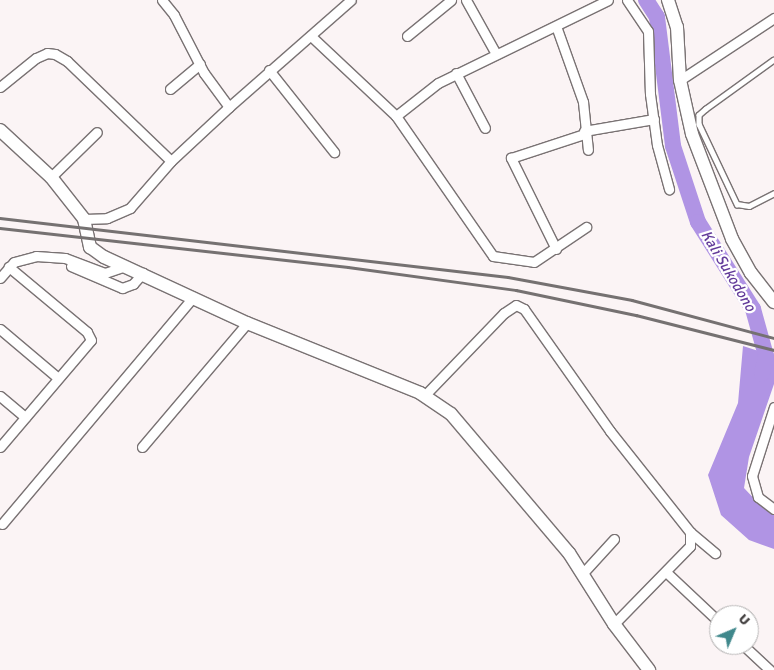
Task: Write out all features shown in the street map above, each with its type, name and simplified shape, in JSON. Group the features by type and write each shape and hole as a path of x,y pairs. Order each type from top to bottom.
{"street":[{"path":"162,0 174,15 200,64 229,107"},
{"path":"84,219 108,218 130,208 171,161 269,70 312,37 351,0"},
{"path":"407,36 451,0"},
{"path":"466,0 496,54"},
{"path":"396,116 438,83 608,0"},
{"path":"627,0 648,31 650,94 657,145 669,188"},
{"path":"668,0 676,27 680,80 692,134 728,229 751,273 774,302"},
{"path":"680,80 774,18"},
{"path":"556,26 583,102 584,133 588,150"},
{"path":"312,37 396,116 494,256 534,262 586,227"},
{"path":"0,87 36,58 47,53 55,54 67,61 171,161"},
{"path":"170,89 200,64"},
{"path":"269,70 334,152"},
{"path":"456,74 486,128"},
{"path":"556,249 511,158 584,133 654,119"},
{"path":"0,130 51,177 84,219 90,247 247,323 424,396 464,426 584,573 614,624 649,670"},
{"path":"51,177 97,132"},
{"path":"0,278 9,267 21,258 65,258 105,272 122,288"},
{"path":"50,258 122,288 133,284 143,273"},
{"path":"105,272 126,266"},
{"path":"0,447 90,337 9,267"},
{"path":"2,524 193,297"},
{"path":"424,396 516,305 524,310 598,415 690,532 715,553"},
{"path":"142,447 247,323"},
{"path":"0,329 58,378"},
{"path":"0,396 25,417"},
{"path":"774,407 752,476 758,497 774,509"},
{"path":"614,624 690,546 690,532"},
{"path":"584,573 614,539"},
{"path":"666,572 709,613"},
{"path":"754,655 770,670"}],"lane":[{"path":"774,60 706,109 700,115 699,124 737,204 750,206 774,193"}],"shaded area":[{"path":"743,346 774,356 774,384 749,457 744,488 763,508 774,514 774,549 749,540 721,515 708,475 738,403"}],"waterway":[{"name":"Kali Sukodono","path":"646,0 657,17 673,146 698,222 753,309 766,356 762,374"}],"railway":[{"path":"0,218 508,277 632,300 774,338"},
{"path":"0,228 348,267 516,290 636,315 774,350"}]}
